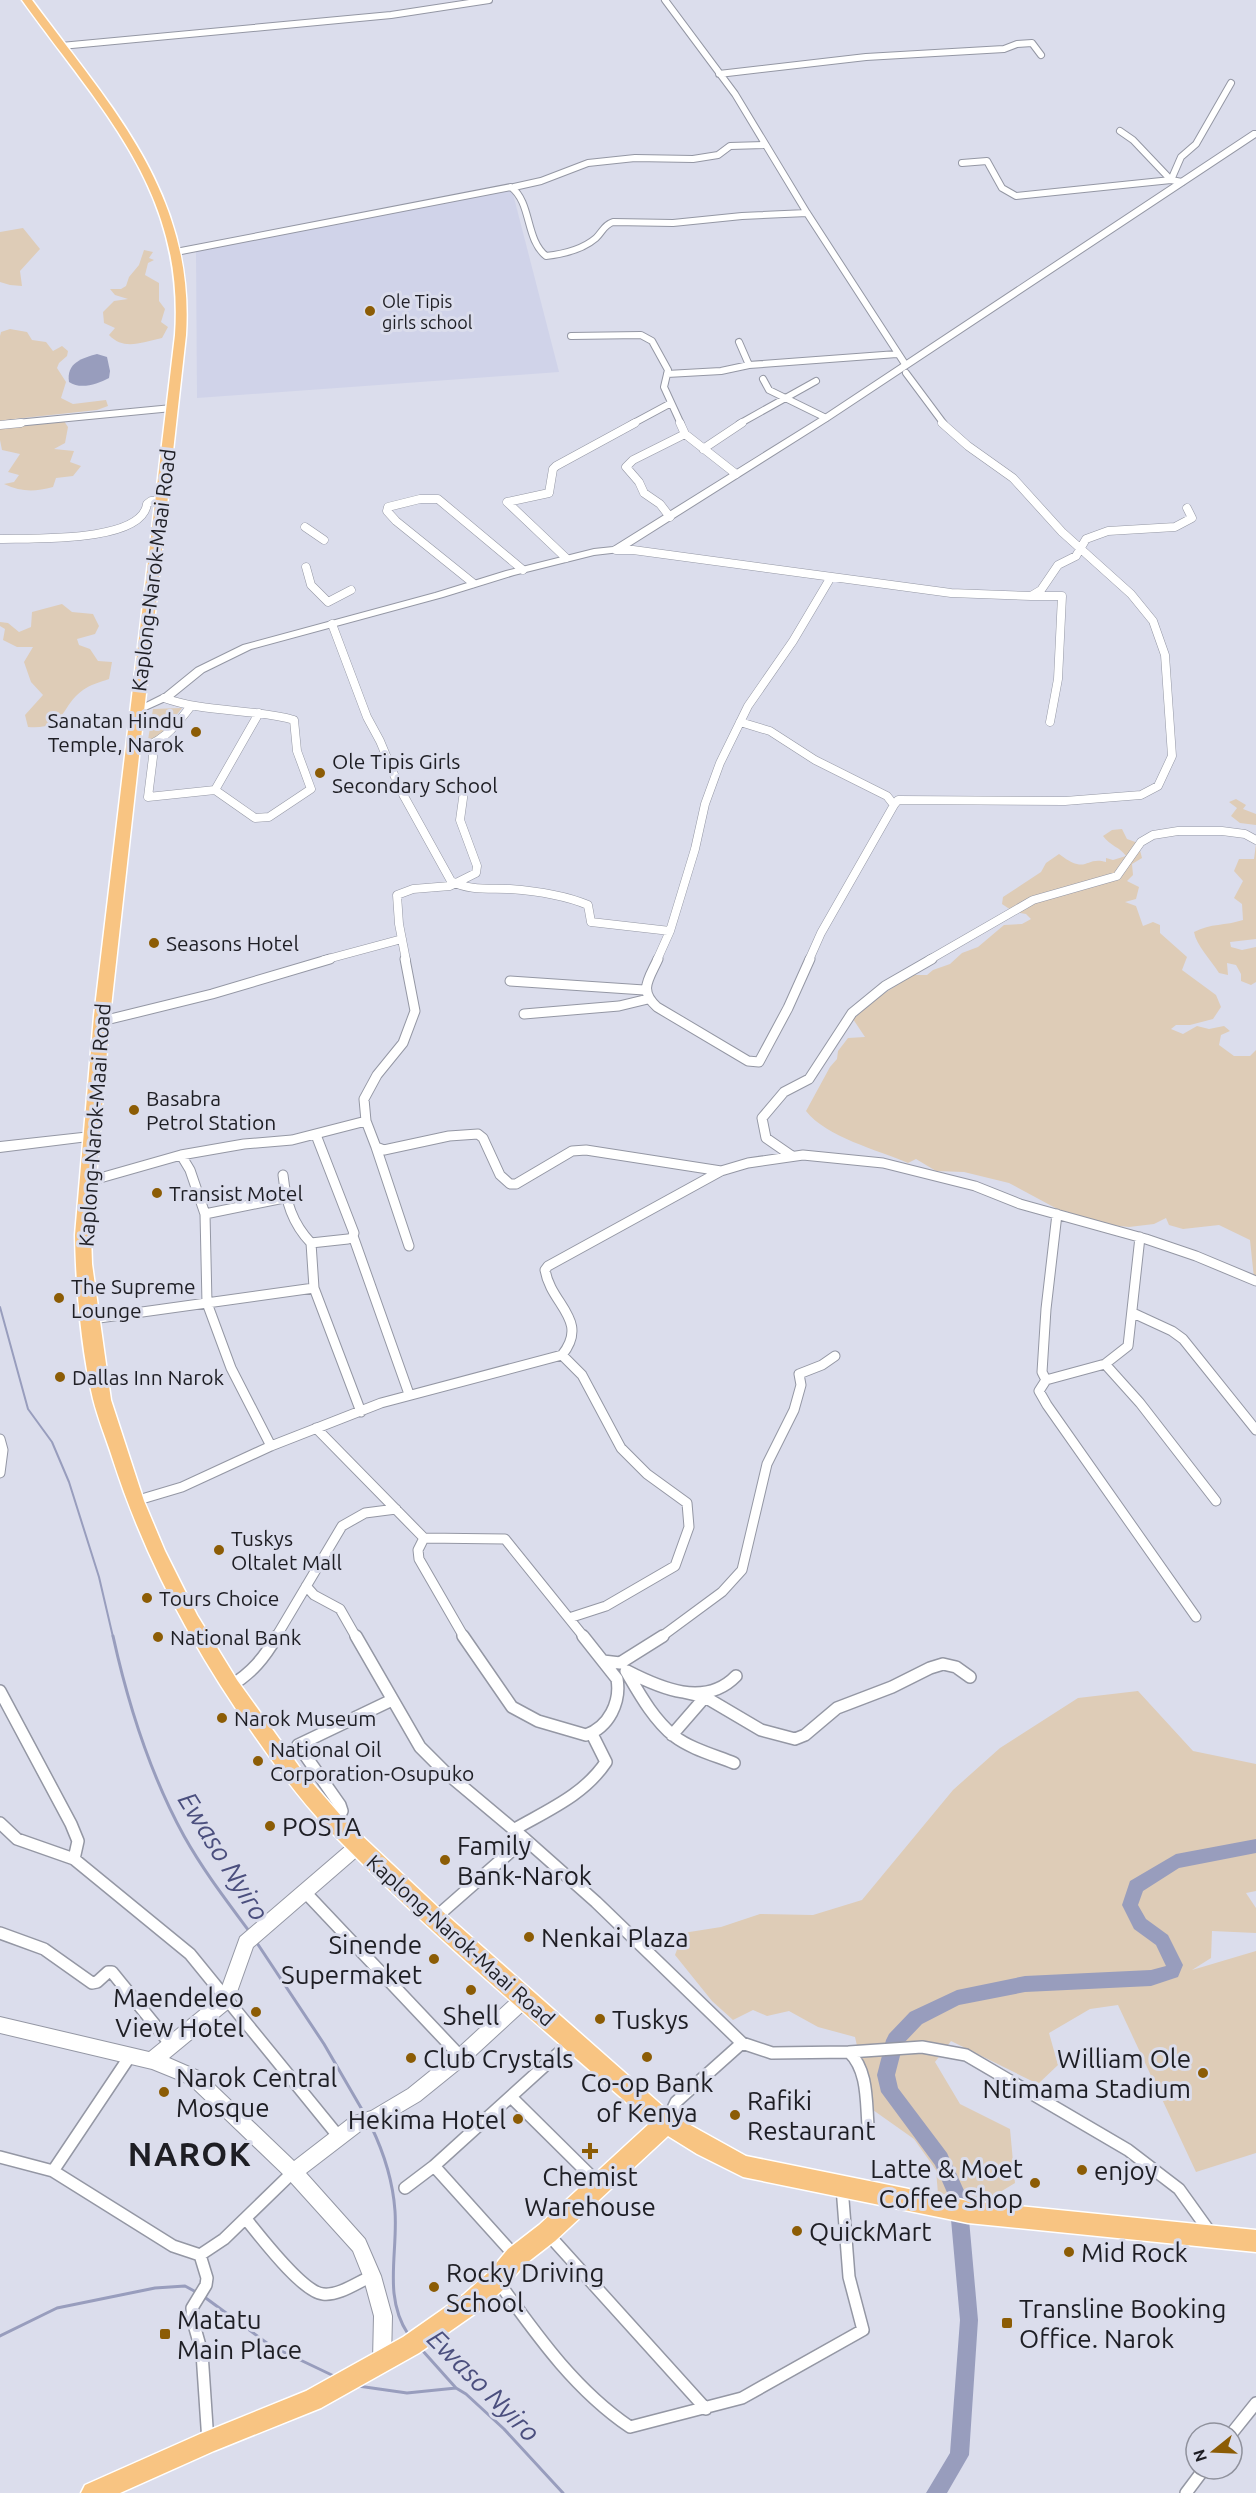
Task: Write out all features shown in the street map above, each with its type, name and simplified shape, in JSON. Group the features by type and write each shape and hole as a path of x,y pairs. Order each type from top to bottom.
{"highway":[{"name":"Kaplong-Narok-Maai Road","path":"27,0 142,160 167,218 176,252 183,329 136,710 102,1021 86,1182 84,1264 102,1400 135,1501 173,1588 230,1686 296,1778 335,1823 524,1999 666,2123 705,2147 743,2166 968,2212 1082,2225 1212,2235"},
{"path":"93,2493 208,2442 313,2400 420,2338 471,2303 497,2280 516,2258 547,2233 666,2123"},
{"path":"1212,2235 1256,2241"}],"main road":[{"path":"136,710 164,698 184,685 200,670 229,654 273,639 439,595 473,583 566,558 616,550 906,368 1256,133"},
{"path":"0,1147 91,1137"},
{"path":"152,2061 226,2000 246,1942 359,1845"},
{"path":"293,2172 357,2123 375,2118 414,2095 524,1999"},
{"path":"0,2025 152,2061 195,2078 293,2172 359,2245 372,2276 383,2316 382,2360"}],"street":[{"path":"61,46 391,15 489,0"},
{"path":"664,0 735,94 807,213 942,423 968,446 1013,478 1080,548 1131,594 1153,621 1160,634 1167,668 1172,756 1158,786 1141,795 1065,801 898,800 821,933 802,980 759,1062 748,1061 657,1007 648,999 644,990 670,931 695,849 705,804 723,754 748,706 793,641 831,577"},
{"path":"719,74 836,58 897,52 1004,49 1010,45 1027,43 1032,44 1041,55"},
{"path":"1171,180 1181,157 1196,144 1232,84"},
{"path":"1120,131 1133,140 1171,180"},
{"path":"176,252 514,187 541,181 588,163 635,158 693,159 718,155 730,146 765,145"},
{"path":"962,163 987,161 1002,188 1016,196 1171,180 1182,182"},
{"path":"514,187 530,223 535,246 546,256 569,253 600,235 605,225 613,222 674,223 697,219 807,213"},
{"path":"571,336 641,335 652,341 662,357 667,374 664,387 685,434 736,474"},
{"path":"739,342 749,365"},
{"path":"667,374 721,371 749,365 897,354"},
{"path":"763,380 769,390 826,418"},
{"path":"703,449 752,417 816,381"},
{"path":"566,558 507,502 549,493 553,469 556,466 671,403"},
{"path":"0,425 172,408"},
{"path":"670,517 660,504 644,493 639,482 626,466 633,460 685,434"},
{"path":"473,583 396,521 387,511 388,507 420,499 438,499 523,570"},
{"path":"0,539 116,531 140,519 145,514 147,504 151,501 161,501"},
{"path":"1030,596 1041,590 1058,565 1076,556 1086,539 1107,531 1158,529 1186,525 1192,518 1187,508"},
{"path":"305,527 324,540"},
{"path":"616,550 951,593 1062,596 1058,679 1050,722"},
{"path":"306,567 311,585 328,602 351,591"},
{"path":"332,624 367,717 380,741 400,789 451,881 465,888 519,890 577,900 588,905 591,922 670,931"},
{"path":"152,744 153,757 148,796 215,790 258,820 269,818 310,792 311,786 297,751 294,720 282,715 191,706 164,698"},
{"path":"132,750 156,744 191,706"},
{"path":"215,790 259,714"},
{"path":"740,722 749,723 790,743 817,761 887,796 894,805"},
{"path":"410,1246 366,1121 364,1099 377,1075 403,1044 415,1011 402,939 397,895 415,889 442,888 456,884 477,870 460,820 464,791"},
{"path":"792,1156 768,1141 762,1133 762,1118 784,1092 809,1079 852,1013 885,986 1034,900 1117,876 1125,868 1133,851 1147,837 1185,830 1245,834 1256,840"},
{"path":"102,1021 212,994 281,972 402,939"},
{"path":"510,981 644,990"},
{"path":"524,1014 627,1005 648,999"},
{"path":"86,1182 181,1155 215,1148 278,1142 316,1135 366,1121"},
{"path":"376,1147 384,1150 449,1136 478,1134 483,1138 500,1175 510,1184 516,1184 572,1151 586,1150 721,1171"},
{"path":"316,1135 409,1394"},
{"path":"181,1155 190,1170 205,1214 207,1303 231,1368 271,1446"},
{"path":"135,1501 182,1487 271,1446 409,1394 562,1355 573,1343 574,1333 564,1308 546,1279 548,1266 721,1171 748,1163 814,1155 891,1164 975,1186 1020,1204 1140,1237 1196,1256 1256,1281"},
{"path":"283,1175 285,1198 296,1227 311,1243 314,1288 361,1412"},
{"path":"205,1214 285,1198"},
{"path":"1046,1380 1042,1372 1057,1214"},
{"path":"311,1243 337,1242 353,1236"},
{"path":"1140,1237 1128,1346 1106,1364 1046,1380 1040,1391 1047,1406 1196,1617"},
{"path":"92,1319 314,1288"},
{"path":"1133,1313 1172,1331 1183,1339 1256,1430"},
{"path":"562,1355 582,1375 621,1448 647,1474 687,1503 690,1522 681,1554 675,1566 606,1606 569,1618"},
{"path":"623,1667 722,1592 742,1570 767,1464 794,1410 801,1385 799,1374 822,1365 835,1356"},
{"path":"1106,1364 1140,1403 1216,1501"},
{"path":"316,1428 424,1538 505,1539 512,1545 617,1679 618,1694 611,1712 592,1734 586,1735 547,1723 511,1707 418,1558 419,1545 424,1538"},
{"path":"0,1439 3,1450 0,1473"},
{"path":"230,1686 256,1668 342,1526 365,1514 396,1509"},
{"path":"306,1586 314,1595 340,1609 424,1752 596,1902 742,2043 772,2053 801,2054 922,2047 966,2055 1128,2150 1179,2189 1212,2235"},
{"path":"603,1660 623,1667 646,1681 705,1697 761,1730 795,1739 805,1735 837,1708 892,1687 930,1668 943,1664 956,1667 970,1677"},
{"path":"623,1667 637,1690 672,1735 693,1747 734,1764"},
{"path":"683,1692 722,1688 736,1676"},
{"path":"0,1691 71,1824 78,1841 75,1859"},
{"path":"672,1735 705,1697"},
{"path":"335,1823 342,1811 340,1805 298,1745 392,1700"},
{"path":"515,1830 562,1803 598,1777 606,1762 592,1734"},
{"path":"0,1823 17,1839 75,1859 190,1954 339,2137"},
{"path":"435,1918 525,1839"},
{"path":"304,1891 461,2056"},
{"path":"0,1933 44,1949 92,1983 97,1982 108,1972 112,1972 172,2046"},
{"path":"405,2188 434,2166 573,2041"},
{"path":"666,2123 676,2102 742,2043"},
{"path":"849,2052 855,2056 860,2067 866,2093 868,2125"},
{"path":"53,2171 130,2056"},
{"path":"511,2097 599,2184"},
{"path":"0,2157 53,2171 173,2247 200,2255"},
{"path":"434,2166 516,2258"},
{"path":"200,2255 224,2239 293,2172"},
{"path":"497,2280 549,2350 608,2414 630,2427 706,2409 742,2398 863,2330 849,2277 842,2186"},
{"path":"246,2219 303,2283 314,2292 330,2293 372,2276"},
{"path":"547,2233 706,2409"},
{"path":"200,2255 207,2278 206,2285 192,2308 193,2321 202,2353 208,2442"},
{"path":"1242,2421 1256,2403"}],"shaded area":[{"name":"Ole Tipis girls school","path":"512,190 559,372 197,398 196,249"},
{"path":"23,228 40,249 20,271 22,286 0,282 0,232"},
{"path":"144,250 153,252 149,258 154,260 148,263 145,275 159,283 159,301 165,309 161,322 168,327 162,338 134,344 121,343 109,335 115,328 104,323 103,312 114,301 128,299 115,295 110,289 121,289 126,286 129,277 139,265"},
{"path":"10,329 27,332 32,340 46,342 53,351 62,346 68,351 67,356 57,368 66,382 61,398 73,404 106,400 108,406 97,410 5,420 62,418 68,427 65,443 54,449 74,451 70,462 81,466 73,476 56,478 53,487 40,490 17,489 4,484 14,482 19,475 8,472 20,454 2,450 0,440 0,336 1,332"},
{"path":"97,354 107,357 109,378 84,386 69,382 70,370 76,362"},
{"path":"62,604 72,612 93,614 99,626 95,634 77,639 79,645 90,649 98,661 112,662 109,679 83,690 70,703 62,716 50,725 28,727 25,715 43,695 31,682 24,662 33,647 17,647 3,640 5,629 0,626 0,622 8,623 19,632 31,627 32,612"},
{"path":"182,708 161,735 148,740 153,709"},
{"path":"1236,799 1246,805 1243,809 1256,814 1256,825 1240,823 1231,816 1237,808 1229,802"},
{"path":"1122,829 1127,839 1138,843 1142,858 1132,864 1133,875 1127,881 1139,887 1136,899 1125,902 1136,906 1143,926 1153,922 1160,925 1160,933 1187,957 1182,970 1216,995 1221,1007 1213,1019 1190,1025 1176,1025 1171,1029 1183,1034 1197,1026 1209,1029 1224,1026 1230,1031 1221,1035 1219,1045 1234,1056 1250,1056 1256,1050 1256,1279 1254,1278 1250,1240 1219,1225 1183,1229 1169,1225 1166,1218 1154,1224 1129,1227 1110,1225 1061,1211 1009,1183 964,1172 936,1171 916,1159 908,1163 839,1135 815,1120 806,1111 830,1067 837,1059 838,1051 848,1038 865,1037 853,1019 874,1000 912,975 927,975 933,970 950,964 962,953 978,947 1004,925 1022,924 1031,919 1026,914 1014,912 1002,904 1003,897 1041,872 1046,863 1059,854 1081,865 1093,861 1106,862 1106,858 1113,860 1126,856 1103,836 1112,830"},
{"path":"1256,844 1256,939 1230,942 1231,947 1242,950 1256,947 1256,982 1251,985 1241,981 1241,974 1236,965 1227,963 1228,975 1219,973 1201,947 1194,932 1206,927 1243,920 1242,904 1234,898 1243,881 1234,871 1239,859 1254,859"},
{"path":"1138,1691 1193,1751 1256,1764 1256,1891 1246,1893 1256,1908 1256,1933 1212,1931 1211,1958 1192,1970 1256,1951 1256,2153 1196,2172 1118,2005 1090,2009 1049,2033 1058,2065 1038,2084 951,2041 935,2062 960,2104 1010,2129 1015,2183 982,2203 938,2194 936,2170 914,2139 873,2110 869,2075 860,2059 855,2037 818,2027 789,2011 767,2016 753,2010 733,2020 712,2001 675,1955 683,1933 721,1927 760,1914 813,1915 862,1900 953,1790 1000,1748 1078,1698"}],"waterway":[{"name":"Ewaso Nyiro","path":"0,1307 28,1409 52,1442 69,1482 99,1577 113,1637"},
{"name":"Ewaso Nyiro","path":"113,1636 141,1738 172,1812 199,1861 249,1931"},
{"path":"936,2493 959,2455 969,2320 958,2197 941,2159 890,2092 886,2075 895,2040 916,2018 957,1998 1025,1984 1151,1978 1172,1972 1175,1965 1162,1940 1140,1924 1130,1905 1136,1886 1176,1861 1256,1846"},
{"name":"Ewaso Nyiro","path":"257,1943 324,2044 364,2113"},
{"name":"Ewaso Nyiro","path":"371,2126 384,2157 392,2189 395,2211 394,2290 400,2320 408,2334"},
{"path":"0,2336 57,2308 155,2288 185,2286 196,2292"},
{"path":"203,2296 271,2346 336,2377"},
{"name":"Ewaso Nyiro","path":"422,2350 456,2388"},
{"path":"358,2386 407,2393 456,2388"},
{"name":"Ewaso Nyiro","path":"456,2388 466,2394 504,2429 563,2493"}],"place":[{"name":"Ole Tipis girls school","path":"370,311"},
{"name":"Sanatan Hindu Temple, Narok","path":"196,732"},
{"name":"Ole Tipis Girls Secondary School","path":"320,773"},
{"name":"Seasons Hotel","path":"154,943"},
{"name":"Basabra Petrol Station","path":"134,1110"},
{"name":"Transist Motel","path":"157,1193"},
{"name":"The Supreme Lounge","path":"59,1298"},
{"name":"Dallas Inn Narok","path":"60,1377"},
{"name":"Tuskys Oltalet Mall","path":"219,1550"},
{"name":"Tours Choice","path":"147,1598"},
{"name":"National Bank","path":"158,1637"},
{"name":"Narok Museum","path":"222,1718"},
{"name":"National Oil Corporation-Osupuko","path":"258,1761"},
{"name":"POSTA","path":"270,1826"},
{"name":"Family Bank-Narok","path":"445,1860"},
{"name":"Nenkai Plaza","path":"529,1937"},
{"name":"Sinende Supermaket","path":"434,1959"},
{"name":"Shell","path":"471,1990"},
{"name":"Maendeleo View Hotel","path":"256,2012"},
{"name":"Tuskys","path":"600,2019"},
{"name":"Co-op Bank of Kenya","path":"647,2057"},
{"name":"Club Crystals","path":"411,2058"},
{"name":"William Ole Ntimama Stadium","path":"1203,2073"},
{"name":"Narok Central Mosque","path":"164,2092"},
{"name":"Rafiki Restaurant","path":"735,2115"},
{"name":"Hekima Hotel","path":"518,2119"},
{"name":"Chemist Warehouse","path":"590,2151"},
{"name":"enjoy","path":"1082,2170"},
{"name":"Latte & Moet Coffee Shop","path":"1035,2183"},
{"name":"QuickMart","path":"797,2231"},
{"name":"Mid Rock","path":"1069,2252"},
{"name":"Rocky Driving School","path":"434,2287"},
{"name":"Transline Booking Office. Narok","path":"1007,2323"},
{"name":"Matatu Main Place","path":"165,2334"}],"district":[{"name":"NAROK","path":"190,2153"}]}
